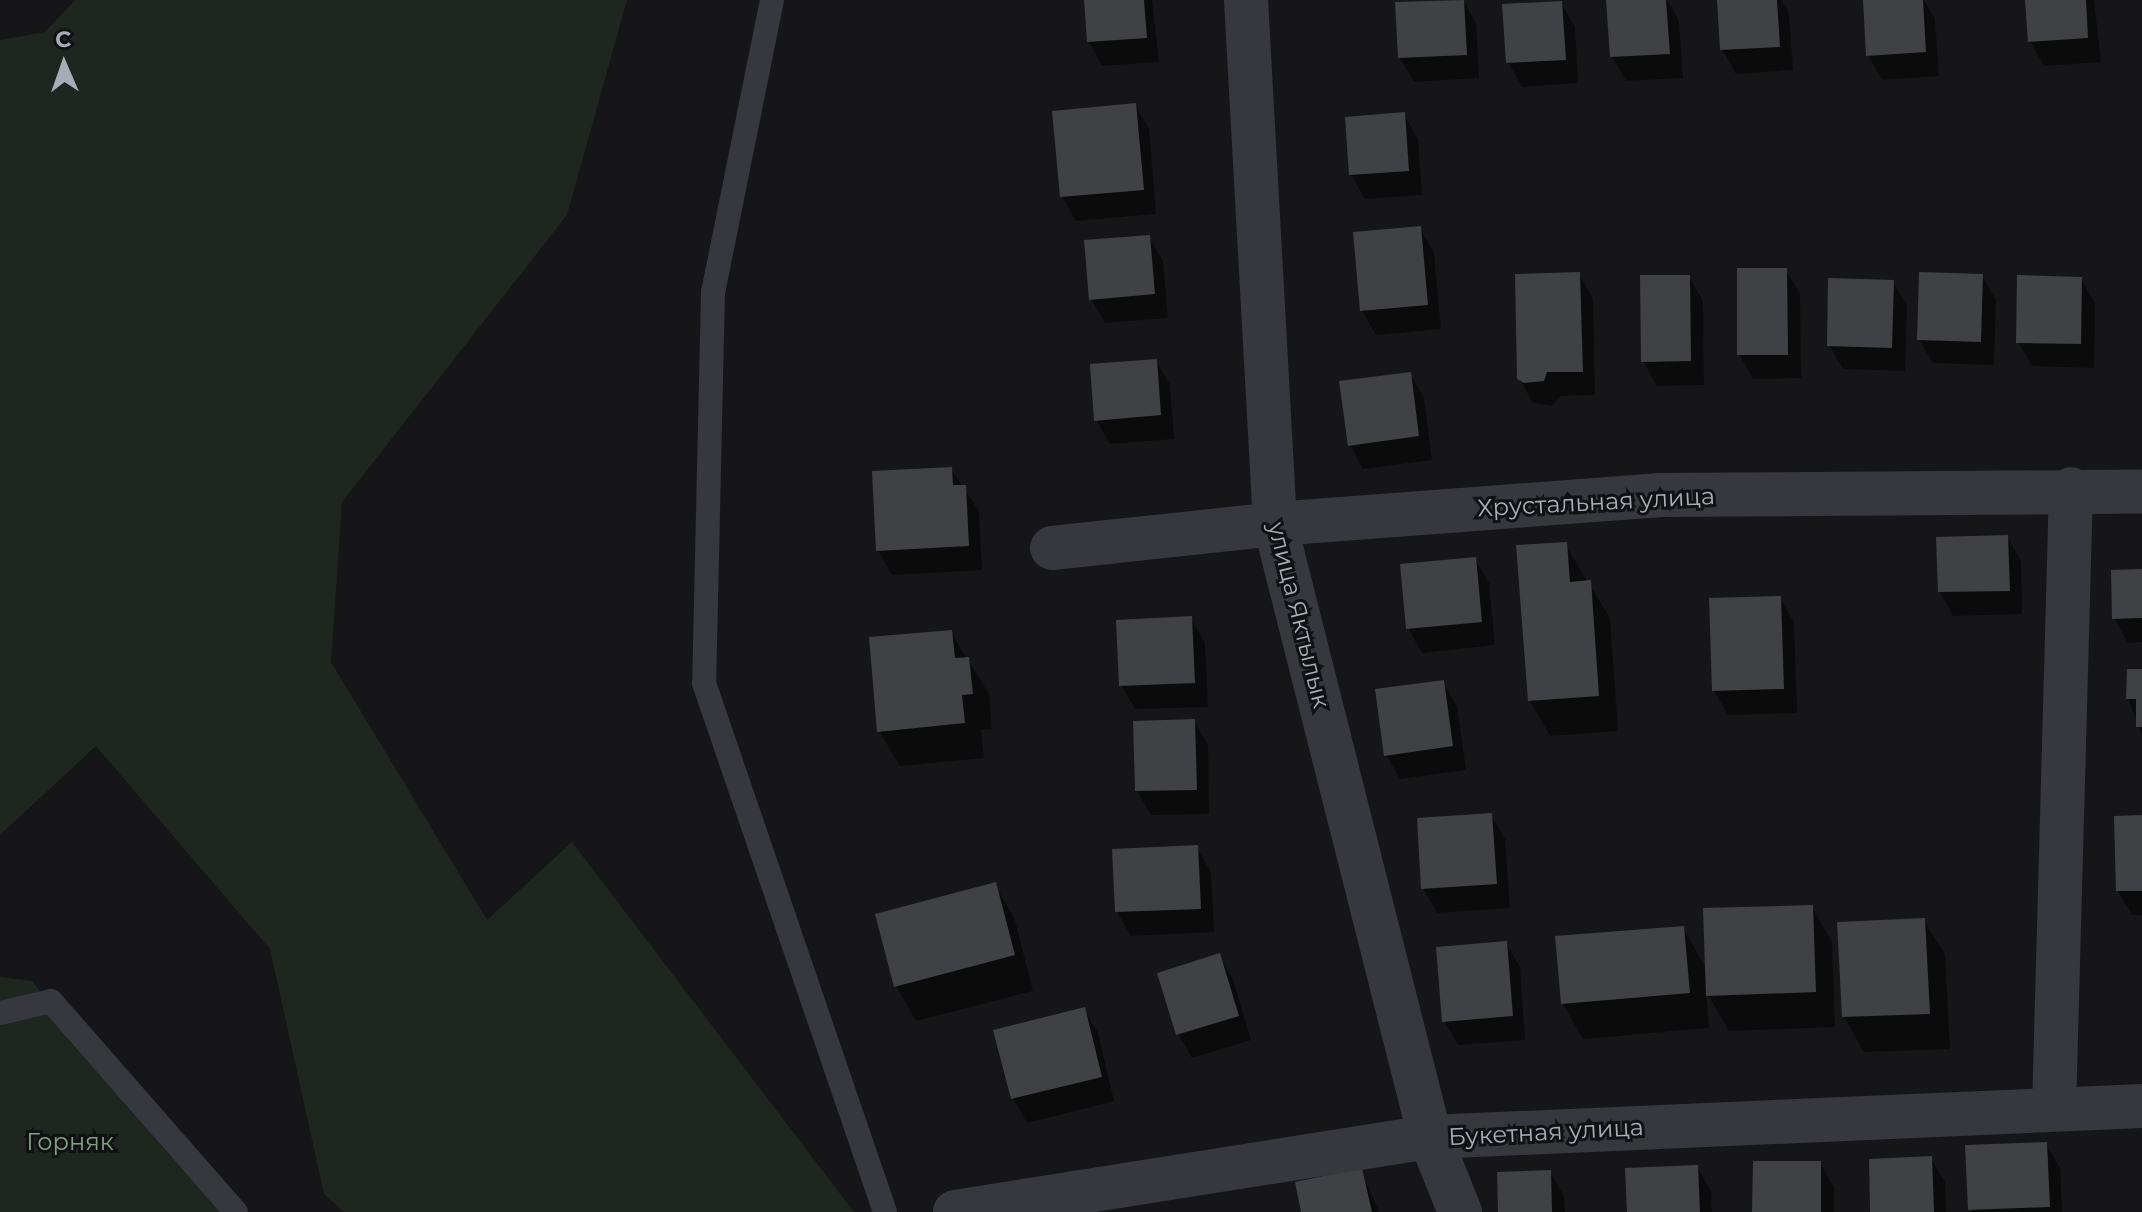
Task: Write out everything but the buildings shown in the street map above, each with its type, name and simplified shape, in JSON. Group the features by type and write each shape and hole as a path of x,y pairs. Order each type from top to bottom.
{"street":[{"name":"улица Яктылык","path":"1246,0 1275,524 1430,1137 1460,1212"},
{"name":"Хрустальная улица","path":"1052,548 1275,524 1658,495 2071,489 2142,492"},
{"path":"2054,1109 2071,489"},
{"name":"Букетная улица","path":"955,1212 1430,1137 2142,1106"}],"lane":[{"path":"772,0 713,292 704,683 885,1212"},
{"path":"0,1013 51,1001 236,1212"}],"green space":[{"path":"75,0 627,0 567,215 342,502 331,662 487,920 572,842 854,1212 344,1212 324,1194 270,949 96,746 0,835 0,40 45,32"},
{"name":"Горняк","path":"0,977 32,981 163,1148 221,1212 0,1212"}]}
